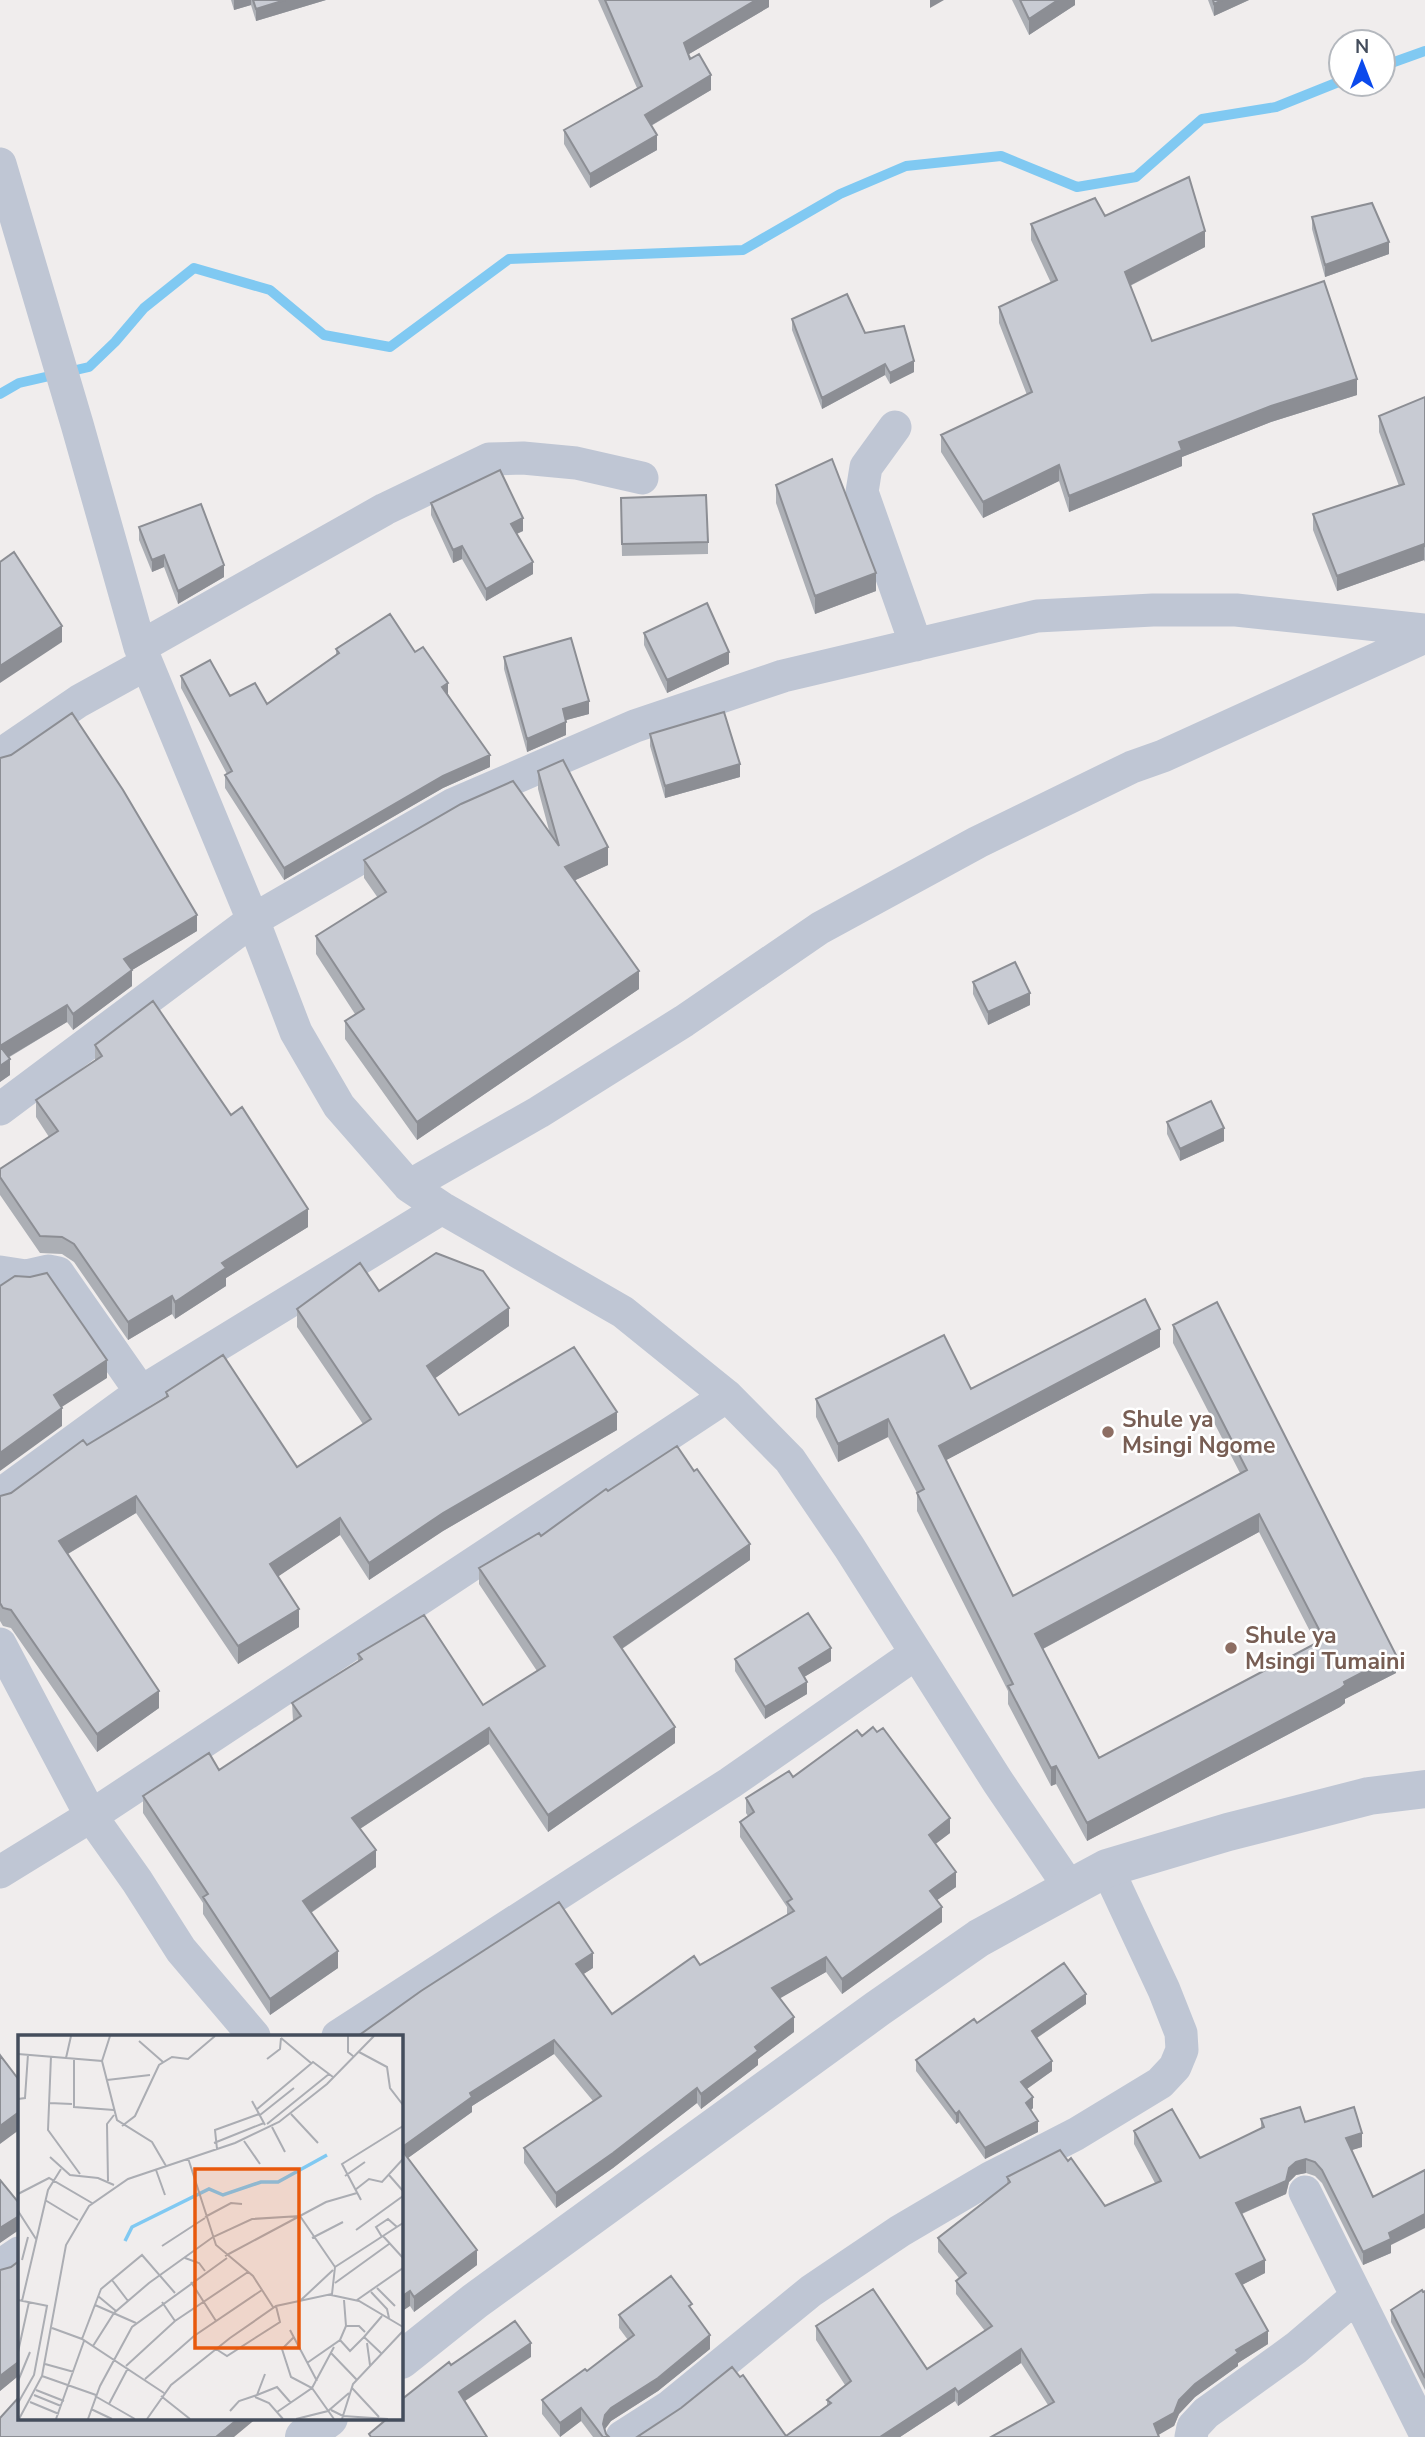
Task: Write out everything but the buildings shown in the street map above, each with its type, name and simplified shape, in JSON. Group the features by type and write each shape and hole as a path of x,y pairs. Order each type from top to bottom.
{"street":[{"path":"0,164 78,424 143,655 254,920 296,1032 339,1106 409,1186 442,1208 623,1312 727,1396 790,1460 849,1547 998,1782 1070,1888"},
{"path":"895,427 866,467 862,492 916,645"},
{"path":"0,755 143,655 385,509 489,458 576,463 642,478"},
{"path":"0,1109 254,920 452,805 635,726 783,676 1037,616 1153,610 1236,610 1425,630"},
{"path":"409,1186 572,1091 684,1021 820,928 978,842 1132,767 1163,756 1425,637"},
{"path":"0,1495 141,1392 442,1208"},
{"path":"0,1272 12,1276 48,1271 58,1273 141,1392"},
{"path":"0,1872 91,1816 727,1396"},
{"path":"0,1644 91,1816 181,1950 253,2035"},
{"path":"340,2035 730,1783 915,1654"},
{"path":"402,2359 475,2301 979,1938 1107,1868 1228,1832 1358,1799 1425,1789"},
{"path":"622,2437 669,2407 811,2291 900,2231 990,2178 1076,2134 1160,2084 1175,2067 1182,2050 1181,2033 1107,1868"},
{"path":"1305,2192 1425,2433"},
{"path":"0,2266 18,2254"},
{"path":"1191,2437 1193,2427 1206,2413 1296,2348 1357,2296"},
{"path":"304,2437 325,2420"}],"waterway":[{"path":"1397,61 1425,51"},
{"path":"0,394 19,383 89,367 144,308 194,268 270,290 324,335 390,347 509,259 743,250 840,194 906,166 1001,156 1077,187 1136,177 1202,119 1276,107 1327,87"}],"place":[{"name":"Shule ya Msingi Ngome","path":"1108,1432"},
{"name":"Shule ya Msingi Tumaini","path":"1231,1648"}]}
